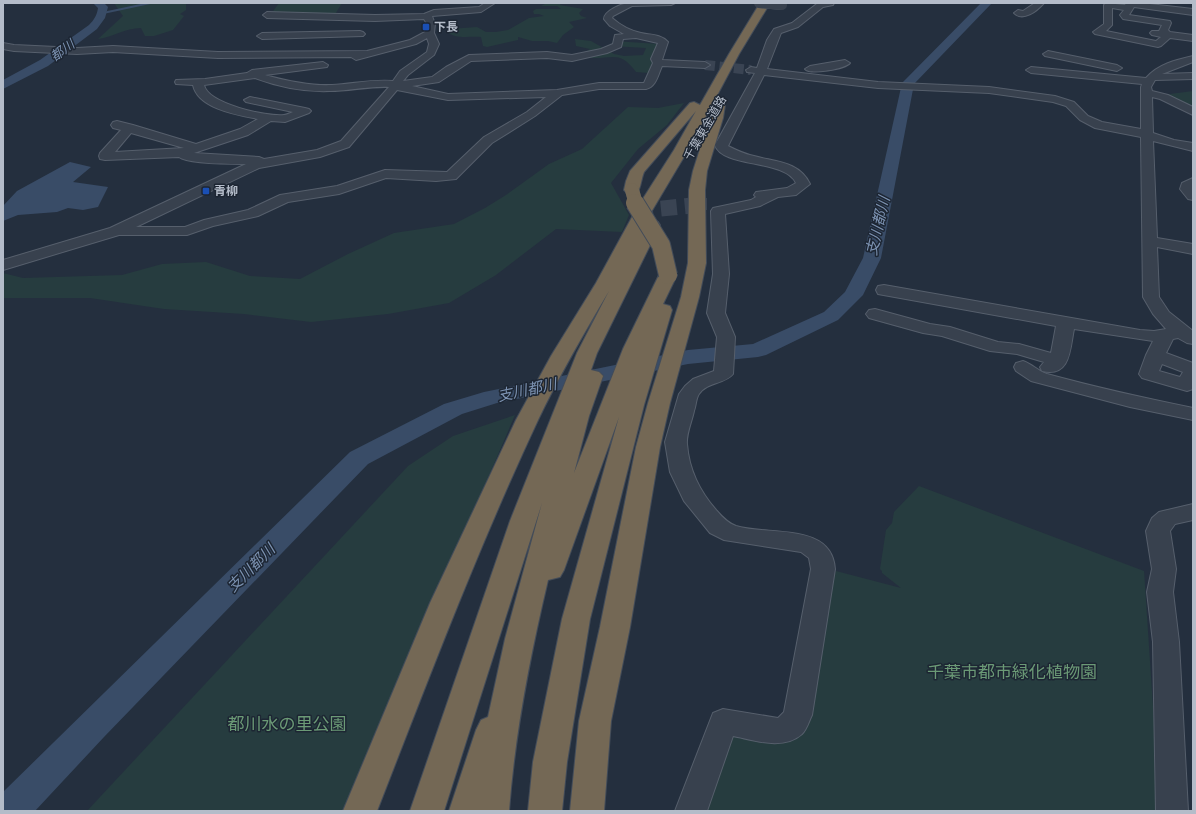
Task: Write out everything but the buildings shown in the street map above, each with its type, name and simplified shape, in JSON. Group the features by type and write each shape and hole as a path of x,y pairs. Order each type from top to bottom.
{"highway":[{"path":"360,811 444,603 526,420 560,356 605,283 645,208 681,150 734,54 765,3"},
{"path":"737,70 781,4"},
{"path":"545,811 550,762 576,619 633,405 658,327 665,298 668,275 661,245 635,203 632,190 636,171 687,115 703,95 722,65 734,54"},
{"name":"千葉東金道路","path":"587,811 595,721 615,627 648,447 659,403 690,297 697,264 697,190 700,171 721,102 687,159 638,254 594,351"},
{"path":"466,811 482,758 579,490 633,349 668,275"},
{"path":"427,811 523,522 563,413 594,351"},
{"path":"492,811 493,788 503,717 518,643 571,444 588,387 594,351"}],"street":[{"path":"267,15 285,14 374,18 429,15 481,9 491,3"},
{"path":"636,35 614,24 608,19 608,16 630,4 671,3"},
{"path":"759,3 781,4"},
{"path":"707,204 759,195 790,192 803,184 801,179 791,171 779,166 746,158 720,146 777,31 795,25 820,5 830,3"},
{"path":"1018,13 1026,14 1040,3"},
{"path":"1123,3 1193,12"},
{"path":"1108,25 1108,5 1130,8 1124,15 1134,19 1167,23 1163,31 1168,34"},
{"path":"1162,8 1193,6"},
{"path":"415,8 416,12 429,15"},
{"path":"244,67 257,42 273,28 285,14"},
{"path":"191,150 185,156 265,162 320,154 345,144 375,111 404,73 429,55 434,44 429,33 431,24 429,15"},
{"path":"350,54 363,38 374,18"},
{"path":"1126,38 1139,30 1134,19"},
{"path":"1094,22 1123,27"},
{"path":"1108,25 1098,32 1158,44 1168,34"},
{"path":"273,28 363,38 403,45"},
{"path":"1146,31 1193,38"},
{"path":"244,67 324,65 403,45 418,40 429,33"},
{"path":"3,46 14,48 77,51 113,49 221,55 244,67 290,85 331,88 378,83 395,85 448,97 558,93 568,90 599,86 646,86 649,84 658,63 656,59 663,42 654,38 636,35 618,37 618,45 604,51 577,58 547,55 469,58 435,80 395,85"},
{"path":"257,42 363,38"},
{"path":"199,86 244,67 350,54 369,54"},
{"path":"1048,54 1119,68 1123,79"},
{"path":"1180,335 1161,315 1150,297 1148,135 1149,83 1162,69 1193,59"},
{"path":"1081,76 1084,61"},
{"path":"658,63 705,65"},
{"path":"800,75 808,69 841,65 845,63"},
{"path":"1031,70 1149,83 1193,76"},
{"path":"756,71 800,75 864,84 989,90 1055,99 1070,104 1084,118 1091,122 1148,135 1172,143 1193,146"},
{"path":"180,82 199,86 234,97 305,111 285,120 226,108 206,96 199,86"},
{"path":"1149,83 1164,98 1193,112"},
{"path":"253,101 271,97 290,85"},
{"path":"115,230 187,231 209,223 253,213 286,198 339,190 385,174 436,177 451,176 488,140 532,114 558,93"},
{"path":"129,128 105,156 191,150 244,132 269,117"},
{"path":"116,125 129,128 191,150"},
{"path":"3,265 115,230 239,172 265,162"},
{"path":"1193,182 1187,186 1187,189 1193,196"},
{"path":"691,811 724,722 778,731 786,729 794,724 798,715 823,569 822,557 813,547 804,544 732,534 718,527 695,501 687,487 681,472 676,442 692,388 702,382 723,374 726,337 716,313 722,274 718,211 755,202 774,194"},
{"path":"1149,241 1193,249"},
{"path":"884,290 1140,335 1180,335"},
{"path":"875,314 929,329 944,331 996,347 1019,349 1059,361"},
{"path":"1066,321 1059,361 1056,364 1046,367 1023,367 1038,377 1130,401 1163,416 1193,414"},
{"path":"1155,355 1180,335"},
{"path":"1172,811 1166,642 1160,592 1164,569 1158,531 1160,524 1167,518 1193,512"}],"green space":[{"path":"114,3 186,3 186,10 180,14 184,16 173,30 154,36 145,36 141,28 135,28 98,39 123,16"},
{"path":"279,3 342,3 334,16 271,14"},
{"path":"547,3 561,3 560,5 583,9 579,13 581,16 587,18 569,22 574,27 563,35 557,43 548,41 532,41 518,37 518,40 487,47 483,46 481,37 458,37 446,31 449,29 477,27 486,32 508,30 529,18 544,16 534,14 533,11 536,9 561,9 557,6 541,6"},
{"path":"575,39 591,41 614,54 624,56 643,55 646,48 611,46 613,41 660,44 652,57 654,63 649,73 636,72 621,58 591,58 584,53 590,49 576,46"},
{"path":"1193,91 1193,111 1162,95"},
{"path":"684,103 667,125 638,149 611,183 629,215 622,232 556,229 496,275 449,303 388,314 311,322 244,314 164,309 90,298 3,298 3,273 23,278 122,275 162,264 206,262 250,276 300,279 348,254 394,233 454,224 485,208 549,164 582,149 628,107 658,108"},
{"name":"都川水の里公園","path":"515,415 345,811 87,811 408,466 453,436"},
{"name":"千葉市都市緑化植物園","path":"919,486 1144,571 1160,811 703,811 732,734 788,740 827,571 835,574 836,571 901,588 882,573 880,569 886,530 892,523 894,512"}],"water":[{"path":"70,162 91,167 73,182 108,187 98,207 83,210 68,208 57,212 18,215 3,221 3,206 17,191"}],"waterway":[{"name":"都川","path":"3,85 44,63 93,27 99,20 102,13 103,7 98,3"},
{"path":"103,13 150,3"},
{"name":"支川都川","path":"10,811 92,726 359,458 453,409 492,397 688,357 758,350 831,316 853,295 872,258 908,83 987,3"}],"tunnel":[{"path":"705,65 751,70"},
{"path":"637,211 707,204 704,204"}],"place":[{"name":"下長","path":"426,27"},
{"name":"青柳","path":"206,191"}]}
